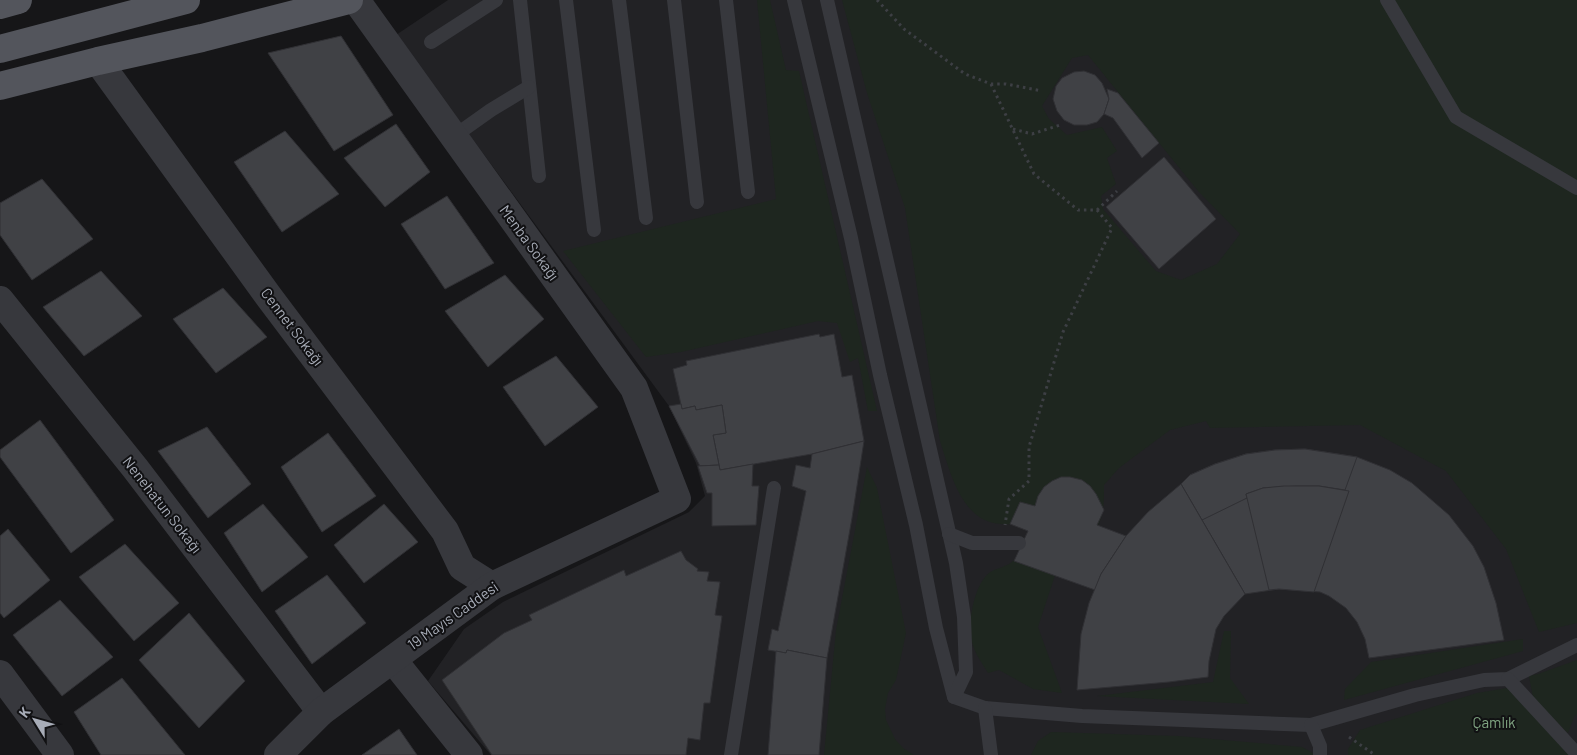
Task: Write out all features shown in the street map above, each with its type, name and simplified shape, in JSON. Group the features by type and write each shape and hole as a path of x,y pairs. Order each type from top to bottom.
{"main road":[{"path":"0,5 18,0"},
{"path":"0,49 186,0"},
{"path":"0,86 98,61 202,38 349,0"}],"street":[{"name":"Menba Sokağı","path":"356,0 634,388 677,499"},
{"name":"Cennet Sokağı","path":"98,61 269,297 445,531 462,567 492,586"},
{"name":"Nenehatun Sokağı","path":"0,300 135,468 321,712"},
{"name":"19 Mayıs Caddesi","path":"278,755 321,712 492,586 677,499"},
{"path":"393,660 469,755"},
{"path":"0,674 60,755"}],"lane":[{"path":"431,42 496,0"},
{"path":"520,0 539,176"},
{"path":"566,0 594,230"},
{"path":"619,0 646,218"},
{"path":"674,0 697,202"},
{"path":"726,0 748,192"},
{"path":"794,0 851,238 880,375 916,525 936,628 954,698"},
{"path":"827,0 956,563 964,617 966,672 954,698"},
{"path":"1388,0 1456,117 1577,188"},
{"path":"453,137 491,110 529,87"},
{"path":"731,755 774,488"},
{"path":"949,534 972,543 1019,543"},
{"path":"954,698 985,708 1082,716 1311,725 1416,695 1484,680 1508,679 1577,645"},
{"path":"1508,679 1577,754"},
{"path":"985,708 991,755"},
{"path":"1311,725 1320,746 1320,755"}],"path":[{"path":"877,0 904,29 965,74 991,84 1006,84 1042,91"},
{"path":"991,84 1034,174 1078,210 1097,210 1117,191"},
{"path":"1012,129 1032,134 1060,124"},
{"path":"1002,543 1009,499 1029,481 1029,447 1063,332 1112,228 1109,222 1097,210"},
{"path":"1349,737 1375,755"}],"shaded area":[{"path":"448,0 1373,0 1577,209 1577,755 491,755 428,681 464,629 503,602 689,512 705,496 696,463 669,406 396,35"}],"green space":[{"path":"757,0 770,0 786,70 799,71 877,411 868,411 858,358 850,362 837,323 818,321 681,352 646,357 563,251 776,199"},
{"path":"842,0 1577,0 1577,623 1539,632 1506,549 1446,471 1360,425 1210,428 1206,421 1170,430 1119,468 1104,485 1101,519 1094,531 1086,538 1064,548 1038,627 1062,693 1033,689 999,670 988,673 972,642 970,625 973,605 979,586 989,573 1008,565 1015,559 1032,523 1001,524 987,521 967,505 953,480 940,441 905,208 867,93","holes":["1088,55 1198,191 1240,234 1217,264 1181,280 1156,271 1103,209 1101,196 1116,184 1107,158 1117,151 1102,127 1067,135 1049,119 1042,106 1072,58"]},
{"path":"867,467 877,488 906,633 896,680 888,693 885,709 886,720 895,739 903,748 914,755 824,755 836,630"},
{"path":"1224,631 1231,631 1230,678 1249,704 1097,696 1213,682"},
{"path":"1523,639 1523,651 1344,700 1345,689 1371,662"},
{"path":"1577,660 1577,714 1568,733 1533,698 1529,676"},
{"name":"Çamlık","path":"1507,688 1569,755 1348,755 1348,749 1360,730 1477,693"},
{"path":"1051,732 1178,736 1302,747 1313,753 1313,755 1031,755 1038,741"}],"building":[{"path":"341,36 393,115 334,151 268,53"},
{"path":"1084,71 1095,75 1102,83 1109,99 1104,114 1097,122 1087,125 1074,125 1064,120 1057,111 1053,99 1056,86 1062,78 1074,72"},
{"path":"1107,89 1118,93 1159,143 1142,158 1113,118 1104,114 1109,99"},
{"path":"396,124 430,172 385,207 344,158"},
{"path":"285,131 339,194 282,232 234,162"},
{"path":"1164,157 1216,219 1159,269 1106,207"},
{"path":"42,179 93,239 32,280 0,235 0,203"},
{"path":"447,196 494,263 445,289 401,224"},
{"path":"101,271 142,316 84,356 43,307"},
{"path":"505,275 544,319 488,367 445,311"},
{"path":"223,288 267,337 216,373 173,319"},
{"path":"819,334 820,337 834,334 842,377 852,375 864,441 812,454 720,470 713,435 726,433 722,405 696,410 695,406 682,409 673,369 687,365 686,361"},
{"path":"556,356 598,407 545,446 503,387"},
{"path":"681,404 682,409 695,406 696,410 722,405 726,433 713,435 719,465 700,466 669,406"},
{"path":"40,420 114,520 71,553 0,457 0,450"},
{"path":"207,427 251,484 208,518 158,451"},
{"path":"328,433 376,496 322,532 281,467"},
{"path":"864,441 827,658 787,650 786,653 768,650 772,629 778,631 806,491 792,486 796,465 810,468 812,454"},
{"path":"1305,449 1357,457 1390,470 1412,483 1449,515 1473,546 1484,567 1496,603 1504,640 1369,658 1365,639 1357,622 1346,608 1329,596 1320,592 1279,589 1245,594 1181,484 1190,475 1215,464 1246,454 1275,450"},
{"path":"1305,449 1357,457 1345,490 1319,486 1263,488 1246,494 1247,498 1202,520 1181,484 1190,475 1215,464 1246,454 1275,450"},
{"path":"753,464 752,486 759,486 756,525 712,526 712,493 707,493 698,466 719,465 720,470"},
{"path":"1061,477 1082,480 1090,486 1104,510 1097,525 1126,536 1101,574 1095,590 1014,561 1028,531 1010,524 1020,502 1035,506 1038,496 1044,487"},
{"path":"1181,484 1245,594 1224,616 1216,629 1209,661 1208,677 1077,690 1081,634 1089,603 1101,574 1126,536 1148,512"},
{"path":"1319,486 1349,491 1314,592 1269,590 1246,494 1263,488"},
{"path":"263,504 308,557 262,592 224,533"},
{"path":"384,504 418,542 364,583 334,545"},
{"path":"8,529 50,580 4,618 0,613 0,536"},
{"path":"125,544 179,603 134,641 79,577"},
{"path":"681,551 686,560 698,569 697,571 709,572 707,581 720,582 715,615 722,616 710,703 704,703 700,740 688,738 686,755 492,755 442,680 504,633 532,620 529,615 624,570 626,576"},
{"path":"327,575 366,623 312,664 275,611"},
{"path":"60,600 113,657 62,696 13,635"},
{"path":"189,613 245,681 199,728 139,660"},
{"path":"787,650 827,658 819,755 768,755 776,651 786,653"},
{"path":"122,678 185,755 101,755 74,712"},
{"path":"399,729 417,755 362,755"}]}
